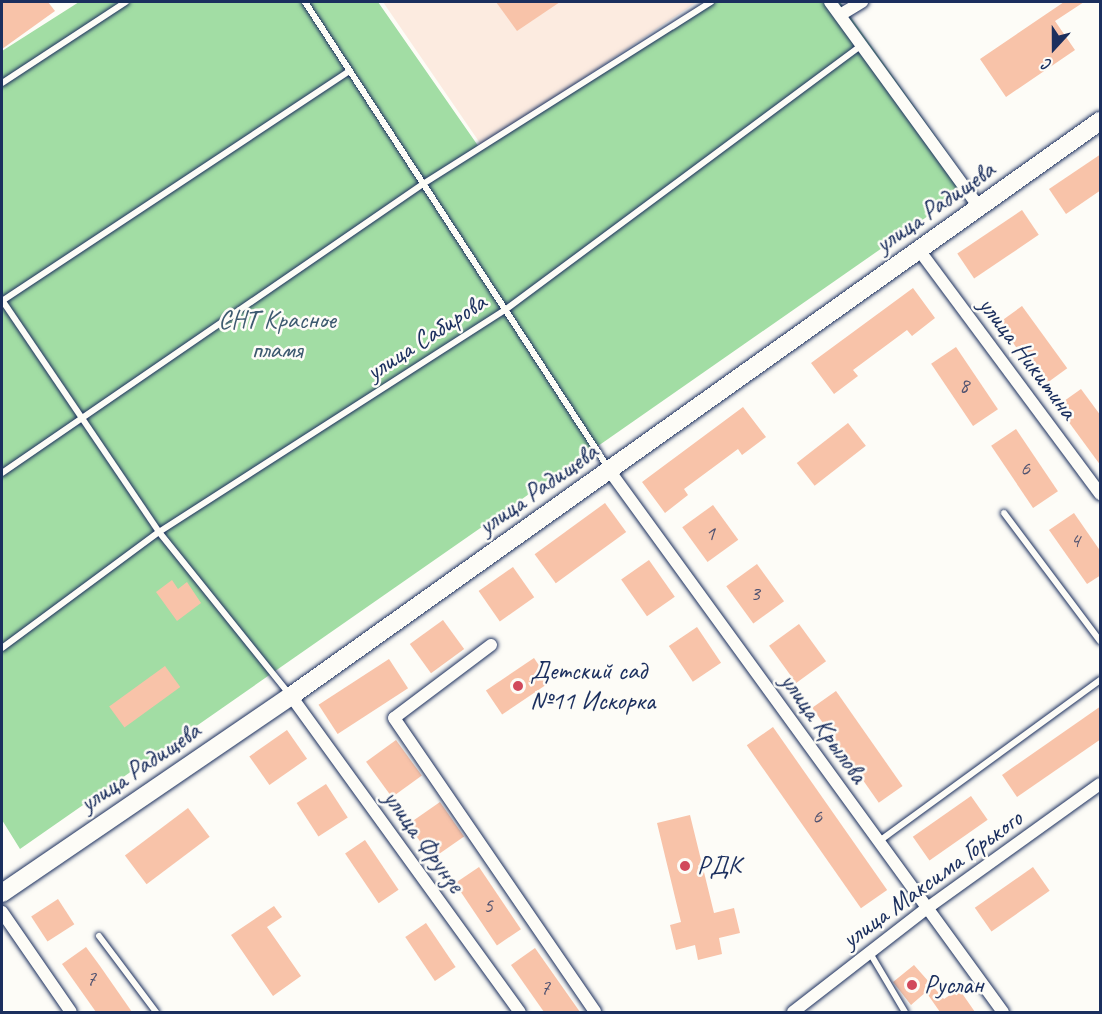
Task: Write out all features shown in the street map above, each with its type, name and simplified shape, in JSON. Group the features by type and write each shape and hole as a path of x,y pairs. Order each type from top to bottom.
{"street":[{"path":"830,2 979,207"},
{"path":"840,15 862,2"},
{"name":"улица Радищева","path":"2,892 291,696 1101,121"},
{"name":"улица Никитина","path":"919,250 1101,494"},
{"name":"улица Крылова","path":"609,470 1003,1012"},
{"path":"491,645 394,718 595,1012"},
{"name":"улица Фрунзе","path":"291,696 520,1012"},
{"name":"улица Максима Горького","path":"793,1012 926,909 1101,784"},
{"path":"2,912 71,1012"}],"lane":[{"path":"2,83 126,2"},
{"path":"305,2 609,470"},
{"path":"2,473 423,184 711,2"},
{"name":"улица Сабирова","path":"2,648 159,532 505,310 862,45"},
{"path":"291,696 159,532 2,300 350,71"},
{"path":"1004,513 1101,641"},
{"path":"878,842 1101,680"},
{"path":"99,936 156,1012"},
{"path":"870,953 905,1012"}],"shaded area":[{"path":"383,2 697,2 482,146"}],"green space":[{"name":"СНТ Красное пламя","path":"79,2 378,2 481,150 705,2 840,2 971,186 20,849 2,820 2,51"}],"building":[{"path":"2,2 48,2 55,11 2,49"},
{"path":"496,2 560,2 517,31"},
{"path":"1064,2 1084,2 1055,21 1075,50 1006,97 980,59"},
{"path":"1101,154 1101,190 1066,214 1049,189"},
{"path":"1022,210 1039,235 974,278 957,254"},
{"path":"913,288 935,318 912,336 907,330 853,370 858,376 834,394 811,363"},
{"path":"1022,306 1067,368 1044,385 999,323"},
{"path":"956,347 998,409 973,426 931,364"},
{"path":"1081,389 1101,416 1101,466 1057,406"},
{"path":"743,407 766,437 742,455 738,449 684,489 688,495 665,513 642,482"},
{"path":"848,423 866,446 815,486 797,463"},
{"path":"1016,429 1058,491 1033,508 991,446"},
{"path":"605,503 626,532 556,583 535,554"},
{"path":"713,505 738,540 708,562 682,527"},
{"path":"1074,513 1101,552 1101,575 1087,584 1049,530"},
{"path":"649,560 675,597 647,616 621,580"},
{"path":"757,564 784,601 753,624 726,586"},
{"path":"513,567 534,597 500,621 479,591"},
{"path":"172,580 178,589 187,582 201,603 177,621 156,592"},
{"path":"443,620 464,649 431,673 410,644"},
{"path":"799,624 826,661 796,683 769,646"},
{"path":"697,627 721,663 693,682 669,646"},
{"name":"Детский сад №11 Искорка","path":"534,658 550,682 502,714 486,690"},
{"path":"389,659 408,688 338,734 319,705"},
{"path":"165,666 180,687 124,728 109,707"},
{"path":"836,691 903,786 879,803 812,708"},
{"path":"1101,706 1101,739 1017,797 1002,775"},
{"path":"773,727 887,890 861,908 747,745"},
{"path":"287,730 307,759 269,785 249,756"},
{"path":"396,740 422,776 392,797 366,762"},
{"path":"326,784 348,818 318,837 297,803"},
{"path":"971,796 988,820 929,860 913,837"},
{"path":"440,802 464,836 432,859 408,824"},
{"path":"188,808 210,837 147,884 125,856"},
{"name":"РДК","path":"690,815 714,913 734,908 740,933 719,938 722,954 698,960 695,945 676,950 670,925 681,922 657,823"},
{"path":"365,840 399,890 379,903 345,853"},
{"path":"479,867 521,929 497,945 455,883"},
{"path":"1033,867 1050,891 991,931 975,908"},
{"path":"58,899 74,924 48,942 31,916"},
{"path":"274,906 282,917 267,927 301,976 273,996 231,935"},
{"path":"426,923 456,967 435,981 405,937"},
{"path":"86,947 132,1012 96,1012 62,964"},
{"path":"535,948 580,1012 544,1012 511,965"},
{"path":"914,965 944,999 959,989 975,1012 940,1012 926,992 911,1005 893,982"}],"place":[{"name":"Детский сад №11 Искорка","path":"518,686"},
{"name":"РДК","path":"685,866"},
{"name":"Руслан","path":"912,985"}]}
